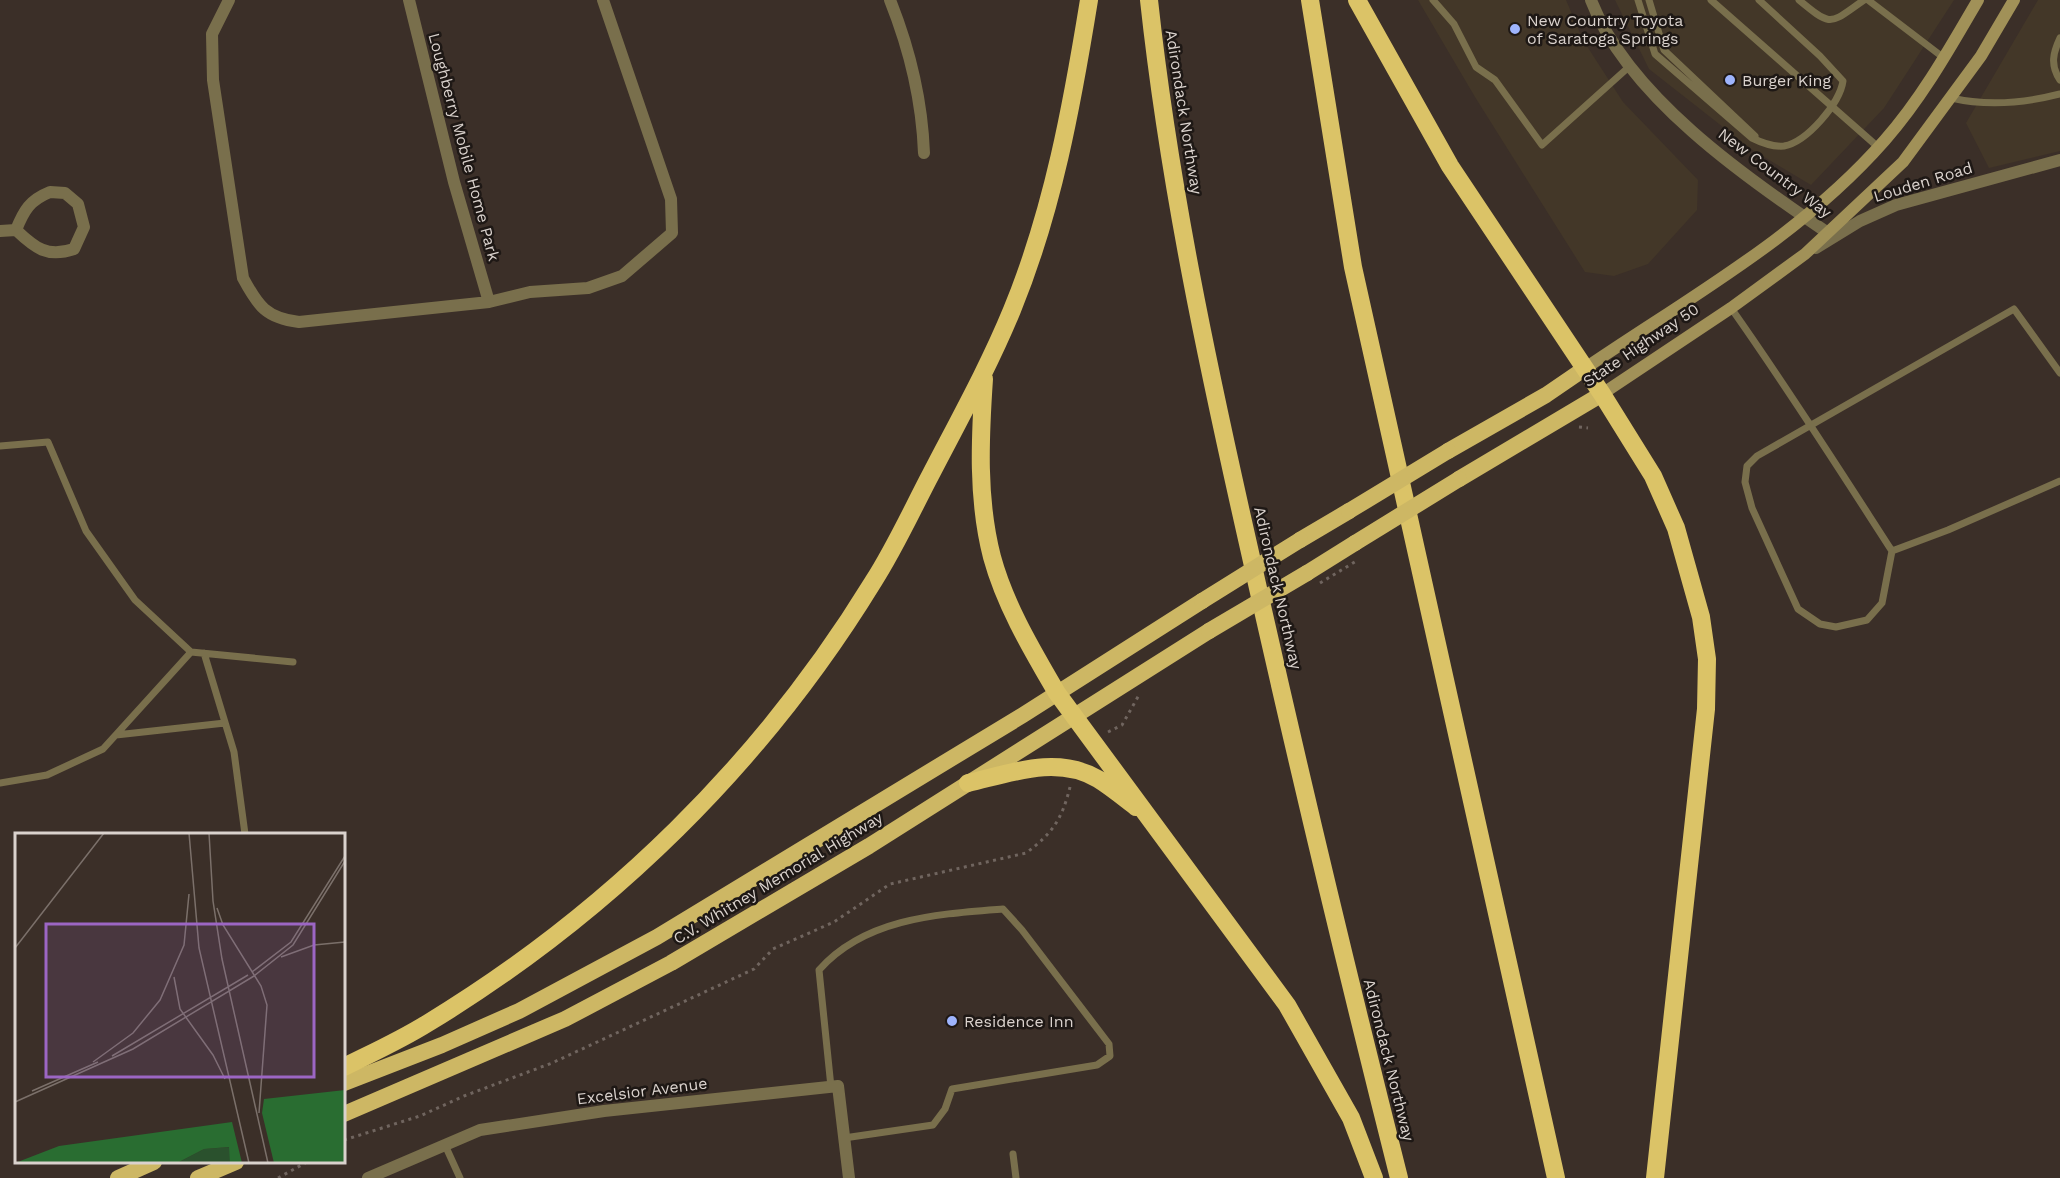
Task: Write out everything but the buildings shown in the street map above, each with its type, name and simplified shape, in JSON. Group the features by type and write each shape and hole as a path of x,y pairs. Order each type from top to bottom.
{"highway":[{"path":"345,1067 425,1025 480,990 554,936 638,867 742,763 805,684 875,579 984,371 1012,309 1038,237 1073,99 1089,0"},
{"name":"Adirondack Northway","path":"1149,0 1173,179 1213,386 1329,901 1399,1178"},
{"path":"1310,0 1353,267 1556,1178"},
{"path":"1357,0 1450,166 1602,394 1653,476 1676,528 1701,617 1707,659 1706,709 1655,1178"},
{"name":"State Highway 50","path":"1202,601 1448,451 1546,395 1584,369"},
{"path":"984,371 979,444 985,519 992,557 1005,594 1028,642 1057,693 1153,820 1287,1005 1350,1118 1374,1178"},
{"name":"State Highway 50","path":"1209,631 1310,580 1360,550 1459,479 1602,394"},
{"name":"C.V. Whitney Memorial Highway","path":"345,1083 442,1045 519,1011 657,937 1057,693 1202,601"},
{"name":"C.V. Whitney Memorial Highway","path":"345,1114 565,1019 660,969 782,899 1209,631"},
{"path":"968,783 1044,766 1072,769 1099,779 1153,820"},
{"path":"118,1178 150,1163"},
{"path":"198,1178 232,1163"}],"main road":[{"name":"State Highway 50","path":"1584,369 1699,296 1805,217 1878,147 1944,58 1978,0"},
{"name":"State Highway 50","path":"1602,394 1731,308 1805,254 1903,162 1981,56 2014,0"}],"street":[{"path":"229,0 212,34 213,80 243,278 254,299 267,313 282,320 299,322 489,302 530,292 588,288 622,276 672,233 671,199 603,0"},
{"name":"Loughberry Mobile Home Park","path":"409,0 454,182 489,302"},
{"path":"890,0 902,30 916,79 923,116 924,153"},
{"name":"New Country Way","path":"1592,0 1597,15 1630,65 1675,115 1721,157 1828,233"},
{"name":"Louden Road","path":"1805,254 1860,220 1896,205 2060,160"},
{"path":"0,231 15,230 34,246 60,254 74,249 84,227 78,204 65,193 50,192 33,199 22,212 15,230"},
{"path":"831,1087 838,1086 849,1178"},
{"name":"Excelsior Avenue","path":"368,1178 480,1130 604,1111 831,1087"}],"lane":[{"path":"1432,0 1454,24 1476,67 1495,80 1542,145 1630,65"},
{"path":"1638,0 1655,54 1752,138 1782,146 1795,143 1832,107 1841,93 1843,81 1820,56 1759,0"},
{"path":"1649,0 1664,50 1762,142"},
{"path":"1711,0 1878,147"},
{"path":"1799,0 1824,20 1832,21 1866,0 1944,58"},
{"path":"2060,38 2054,53 2053,70 2060,80"},
{"path":"1951,98 1968,102 2034,101 2060,94"},
{"path":"1731,308 1812,426 1892,551 1882,603 1867,620 1836,627 1820,624 1798,609 1752,508 1745,482 1747,466 1757,456 1812,426 2014,309 2060,373"},
{"path":"0,446 48,442 86,531 135,600 190,652 293,662"},
{"path":"1892,551 1948,530 2060,481"},
{"path":"0,783 47,775 103,749 190,652"},
{"path":"204,653 234,752 245,833"},
{"path":"116,735 225,723"},
{"path":"831,1087 819,970 832,956 866,935 912,918 1003,909 1022,930 1109,1044 1110,1056 1097,1065 952,1089 945,1109 933,1125 844,1138"},
{"path":"445,1145 460,1178"},
{"path":"1013,1154 1016,1178"}],"path":[{"path":"1310,580 1360,550"},
{"path":"1091,739 1122,725 1142,689"},
{"path":"345,1140 420,1116 591,1045 754,969 773,949 834,922 890,884 1026,853 1043,840 1064,814 1072,769"},
{"path":"278,1178 304,1163"}],"shaded area":[{"path":"1418,0 1566,0 1583,40 1623,102 1698,180 1697,210 1648,264 1614,276 1585,272 1475,97"},
{"path":"1615,0 1954,0 1884,108 1811,185 1751,149 1649,69"},
{"path":"2038,0 2060,0 2060,151 1989,168 1966,123"}],"place":[{"name":"New Country Toyota of Saratoga Springs","path":"1515,29"},
{"name":"Burger King","path":"1730,80"},
{"name":"Residence Inn","path":"952,1021"}]}
